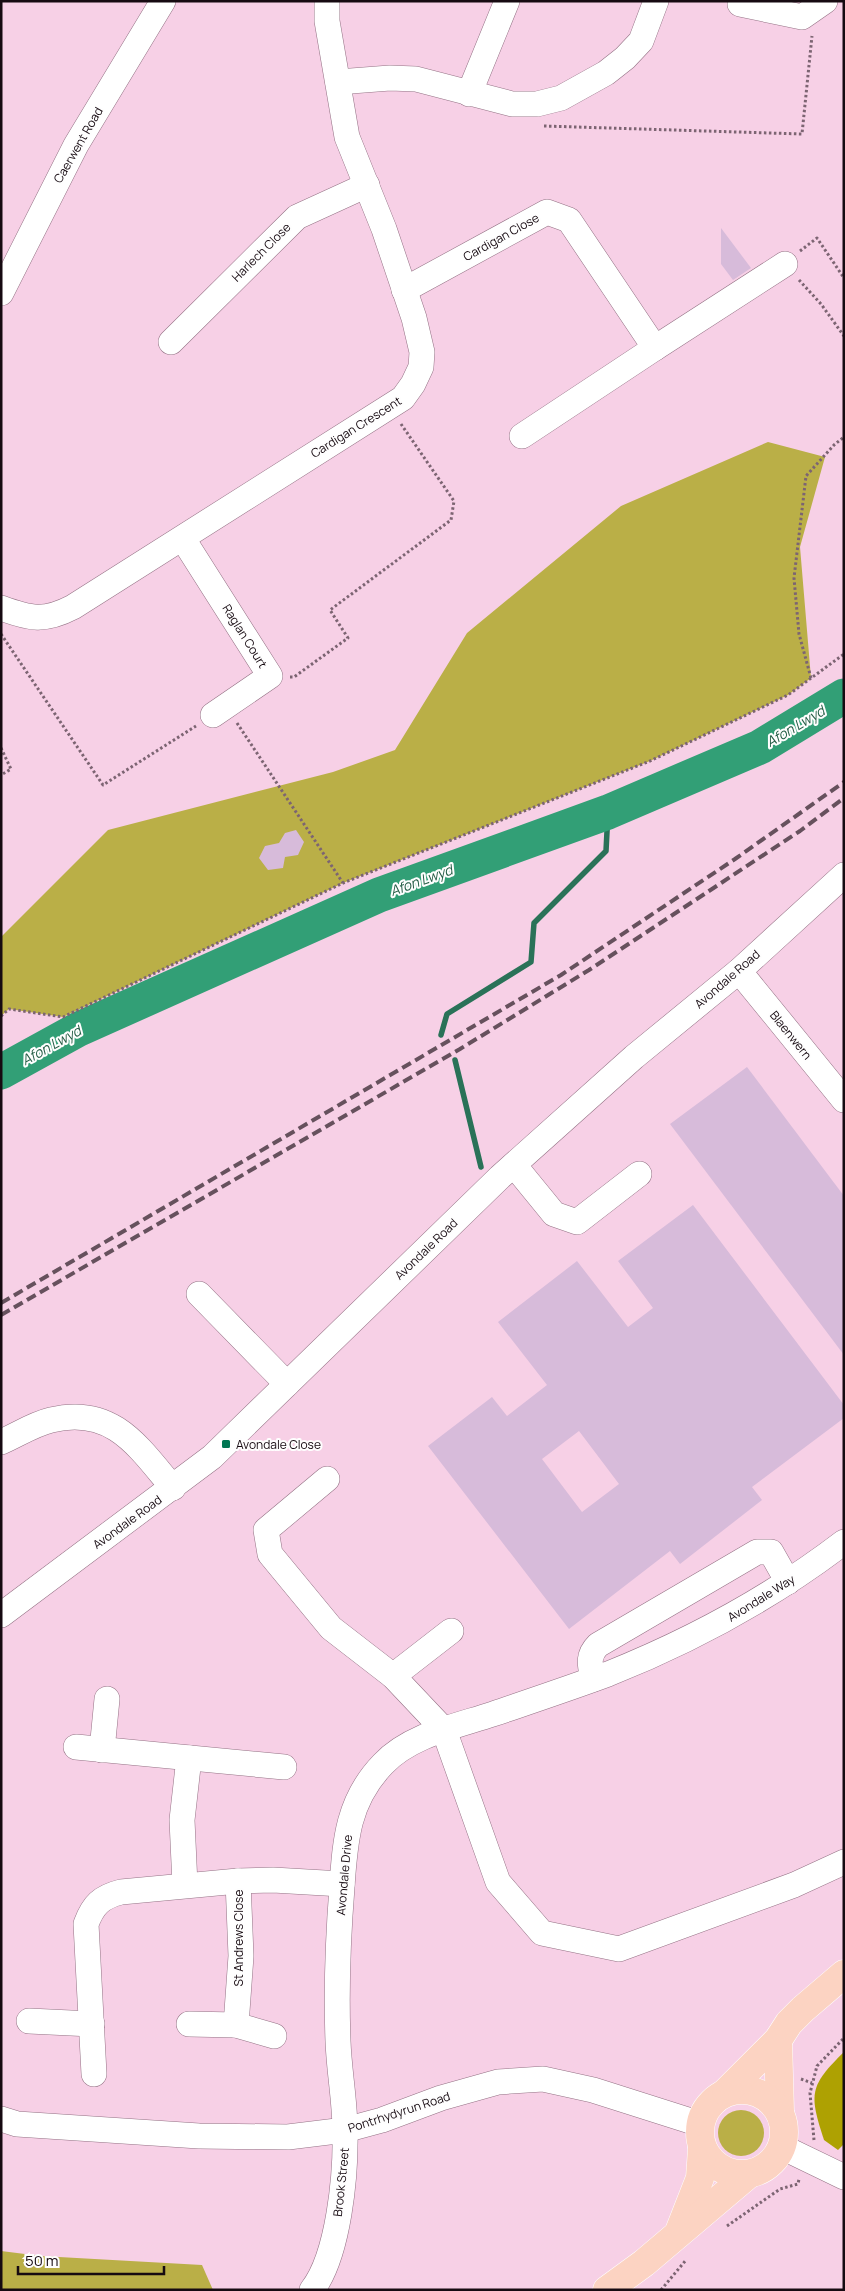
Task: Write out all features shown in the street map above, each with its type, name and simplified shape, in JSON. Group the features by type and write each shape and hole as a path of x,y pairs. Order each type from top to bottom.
{"main road":[{"path":"677,2235 689,2210 700,2178 701,2136 709,2105 726,2092 778,2040 789,2023 803,2009 844,1974"},
{"path":"607,2290 644,2263 749,2174 769,2165 782,2147 784,2135 780,2112 778,2040"},
{"path":"726,2092 741,2089 757,2092 770,2100 780,2112"},
{"path":"701,2136 708,2158 726,2172 749,2174"}],"street":[{"name":"Caerwent Road","path":"1,293 76,145 163,1"},
{"name":"Cardigan Crescent","path":"1,608 32,617 46,618 61,613 183,539 270,481 390,407 403,398 413,384 421,366 422,352 414,318 367,185 347,137 328,21 327,1"},
{"path":"469,94 507,1"},
{"path":"338,82 390,78 416,79 512,104 537,104 561,98 606,73 625,58 641,41 656,1"},
{"path":"740,4 802,17 820,5"},
{"name":"Harlech Close","path":"170,342 296,217 367,185"},
{"name":"Cardigan Close","path":"404,290 547,212 569,220 655,348"},
{"path":"522,436 785,264"},
{"name":"Raglan Court","path":"183,539 270,676 220,711"},
{"name":"Avondale Road","path":"1,1615 174,1488 226,1444 514,1165 634,1057 739,971 844,875"},
{"name":"Blaenwern","path":"739,971 844,1100"},
{"path":"514,1165 554,1214 577,1222 639,1174"},
{"path":"199,1294 286,1384"},
{"path":"1,1442 49,1420 80,1415 95,1419 120,1431 138,1447 174,1488"},
{"path":"327,1479 266,1530 270,1554 331,1628 393,1676 444,1730 498,1882 542,1933 619,1948 794,1885 844,1862"},
{"name":"Avondale Way","path":"672,1646 716,1626 788,1582 844,1542"},
{"path":"593,1679 589,1659 598,1645 757,1552 771,1552 788,1582"},
{"path":"393,1676 451,1631"},
{"name":"Avondale Drive","path":"345,2130 338,2045 336,1985 346,1835 359,1795 384,1763 412,1743 444,1730 593,1679 672,1646"},
{"path":"102,1750 107,1699"},
{"path":"76,1747 284,1767"},
{"path":"185,1885 182,1820 189,1758"},
{"name":"St Andrews Close","path":"94,2074 86,1924 91,1910 98,1901 114,1893 238,1881 274,1880 342,1884"},
{"name":"St Andrews Close","path":"236,2025 241,1956 238,1881"},
{"path":"30,2021 92,2024"},
{"path":"189,2024 236,2025 274,2036"},
{"name":"Pontrhydyrun Road","path":"1,2120 17,2124 199,2136 288,2137 345,2130 382,2120 441,2098 498,2082 543,2079 593,2090 701,2136"},
{"name":"Brook Street","path":"312,2290 318,2282 332,2245 342,2197 345,2130"},
{"path":"782,2147 844,2177"}],"path":[{"path":"540,126 802,134 820,5"},
{"path":"844,278 817,238 785,264 822,304 844,336"},
{"path":"270,676 294,677 348,638 330,610 451,520 454,501 390,407"},
{"path":"812,678 799,634 794,578 806,476 834,445 844,437"},
{"path":"1,634 103,785 220,711 343,883"},
{"path":"1,1016 9,1009 64,1017 343,883 650,761 788,695 844,654"},
{"path":"1,748 11,769 1,776"}],"shaded area":[{"path":"768,442 825,457 800,547 811,678 788,695 650,761 343,883 63,1017 9,1009 1,1016 1,937 108,830 333,772 395,750 467,633 621,506"},
{"path":"844,2052 844,2144 838,2150 824,2140 816,2112 815,2092 824,2074"},
{"path":"741,2110 754,2114 760,2120 764,2133 760,2146 754,2152 741,2156 728,2152 722,2146 718,2133 722,2120 728,2114"},
{"path":"1,2251 41,2256 202,2265 213,2290 1,2290"}],"building":[{"path":"721,228 751,268 733,280 721,264"},
{"path":"296,830 304,842 298,855 285,857 283,868 268,870 259,858 265,846 279,843 285,833"},
{"path":"747,1067 844,1196 844,1355 670,1124"},
{"path":"693,1205 844,1405 844,1418 752,1487 762,1500 680,1564 670,1551 569,1629 428,1446 492,1397 507,1416 547,1385 498,1322 577,1261 628,1327 653,1308 618,1261","holes":["579,1431 619,1484 582,1512 542,1459"]}],"waterway":[{"name":"Afon Lwyd","path":"1,1072 79,1029 379,895 608,812 760,747 844,696"},
{"path":"441,1035 447,1014 531,962 534,923 606,851 608,812"},
{"path":"455,1060 481,1167"}],"railway":[{"path":"1,1303 561,975 735,859 844,782"},
{"path":"1,1315 460,1049 589,970 800,831 844,798"}],"place":[{"name":"Avondale Close","path":"226,1444"}]}
